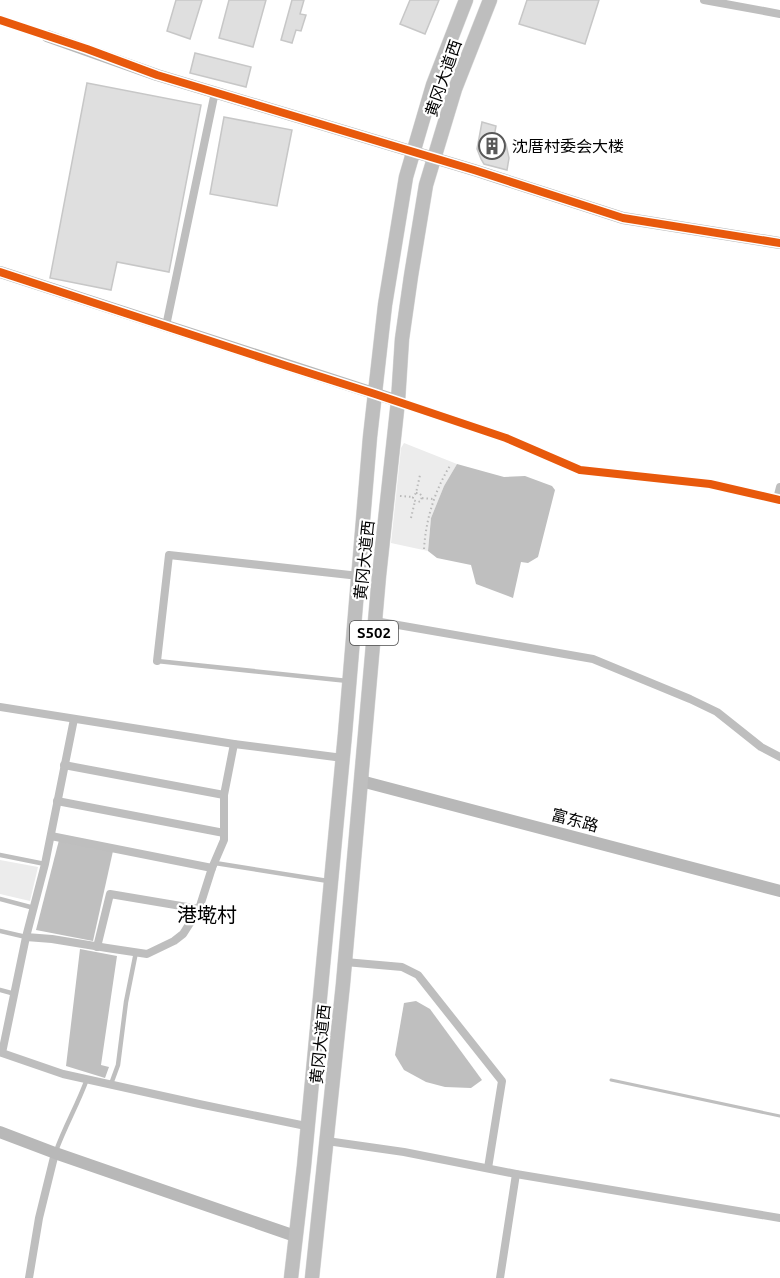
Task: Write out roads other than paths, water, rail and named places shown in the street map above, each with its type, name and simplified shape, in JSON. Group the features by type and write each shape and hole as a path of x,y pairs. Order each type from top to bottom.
{"main road":[{"name":"黄冈大道西","path":"291,1278 343,758 370,437 387,294 406,177 432,86 466,0"},
{"name":"黄冈大道西","path":"312,1278 345,962 402,339 426,185 454,88 490,0"}],"street":[{"path":"704,0 780,14"},
{"path":"0,20 157,75 474,170 623,218 780,243"},
{"path":"166,326 215,92"},
{"path":"0,272 506,438 580,470 710,484 778,500 780,486"},
{"path":"157,661 169,555 358,576"},
{"path":"375,621 593,659 717,712 761,747 780,757"},
{"path":"0,707 234,744 343,758"},
{"path":"74,718 45,864 26,937 2,1053 63,1074 306,1126"},
{"path":"26,937 147,954 183,934 199,909 213,865 224,840 224,795 234,744"},
{"path":"64,765 224,795"},
{"name":"富东路","path":"361,781 780,891"},
{"path":"57,801 224,832"},
{"path":"51,836 213,865"},
{"path":"97,947 110,894 199,909"},
{"path":"345,962 402,967 418,975 502,1081 488,1168"},
{"path":"0,1132 295,1236"},
{"path":"327,1141 404,1152 516,1174 780,1218"},
{"path":"29,1278 39,1218 55,1153"},
{"path":"500,1278 516,1174"}],"lane":[{"path":"157,661 350,681"},
{"path":"0,855 45,864"},
{"path":"213,865 330,882"},
{"path":"0,899 34,908"},
{"path":"0,931 26,937"},
{"path":"111,1084 118,1065 126,1002 136,952"},
{"path":"0,990 15,994"},
{"path":"55,1153 87,1079"}],"waterway":[{"path":"611,1080 780,1116"}],"place":[{"name":"沈厝村委会大楼","path":"492,146"}],"district":[{"name":"港墘村","path":"207,915"}]}
